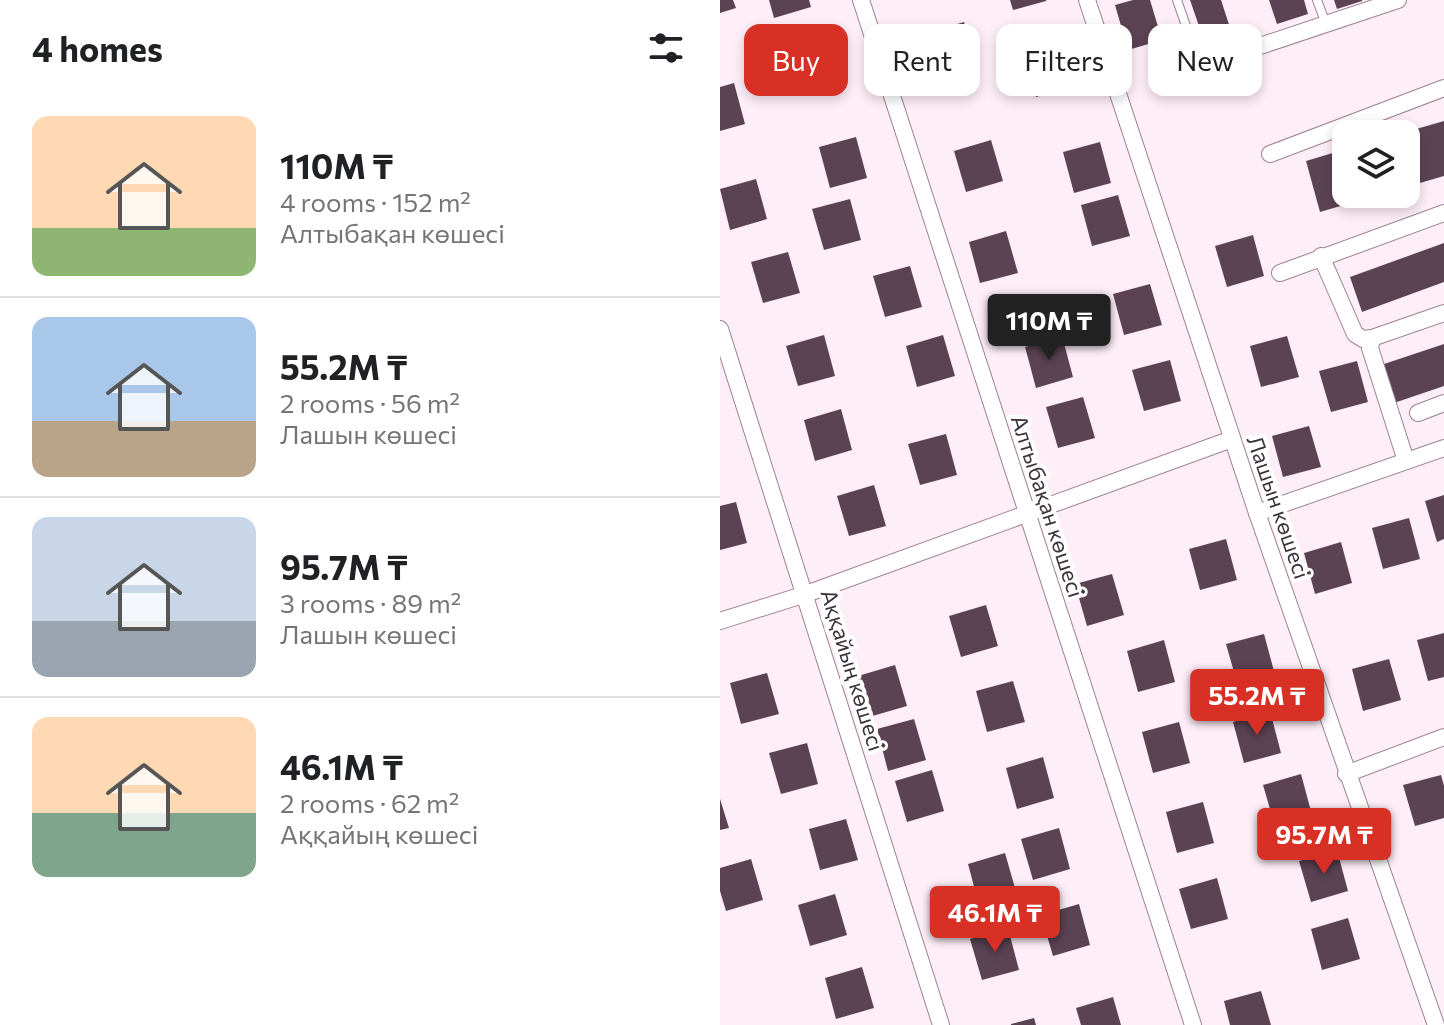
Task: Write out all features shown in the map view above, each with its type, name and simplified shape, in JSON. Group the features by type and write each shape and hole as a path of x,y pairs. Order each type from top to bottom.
{"street":[{"name":"Алтыбақан көшесі","path":"861,0 1193,1025"},
{"name":"Лашын көшесі","path":"1087,0 1346,774 1438,1023"},
{"path":"1262,45 1398,0"},
{"path":"1270,154 1444,88"},
{"path":"1280,273 1444,213"},
{"path":"1321,256 1355,334 1363,339 1444,313"},
{"name":"Аққайың көшесі","path":"720,329 941,1025"},
{"path":"1372,338 1370,348 1406,461"},
{"path":"1418,413 1444,403"},
{"path":"720,621 806,594 1232,439"},
{"path":"1257,513 1444,448"},
{"path":"1346,774 1444,737"}],"lane":[{"path":"1177,0 1185,24"},
{"path":"1317,0 1326,24"}],"building":[{"path":"720,0 733,0 736,8 720,13"},
{"path":"769,0 809,0 811,7 774,18"},
{"path":"1010,0 1046,0 1046,1 1013,10"},
{"path":"1133,0 1150,0 1157,24 1148,24 1148,44 1132,49 1132,24 1120,24 1115,5"},
{"path":"1190,0 1221,0 1229,24 1198,24"},
{"path":"1269,0 1304,0 1308,14 1277,24"},
{"path":"1334,0 1362,0 1362,1 1337,9"},
{"path":"734,83 745,124 720,131 720,87"},
{"path":"1444,121 1444,176 1420,183 1420,128"},
{"path":"856,137 867,178 830,188 819,147"},
{"path":"991,140 1003,181 966,192 954,151"},
{"path":"1100,142 1111,183 1074,193 1063,152"},
{"path":"1332,153 1334,208 1320,212 1306,161"},
{"path":"756,179 767,219 730,230 720,189"},
{"path":"1118,195 1130,236 1092,246 1081,205"},
{"path":"850,199 861,240 824,250 812,209"},
{"path":"1006,231 1018,273 980,283 969,242"},
{"path":"1253,235 1264,276 1227,287 1215,246"},
{"path":"1444,243 1444,282 1362,312 1350,277"},
{"path":"788,252 800,293 763,303 751,262"},
{"path":"910,266 922,307 885,317 873,276"},
{"path":"1150,284 1162,325 1124,335 1113,294"},
{"path":"824,335 835,376 798,386 786,346"},
{"path":"943,335 955,376 917,387 906,346"},
{"path":"1062,336 1073,377 1036,388 1025,347"},
{"path":"1287,336 1299,377 1261,387 1250,346"},
{"path":"1444,344 1444,386 1394,403 1381,365"},
{"path":"1170,360 1181,401 1144,411 1132,370"},
{"path":"1357,361 1368,402 1331,412 1319,371"},
{"path":"1083,397 1095,438 1058,448 1046,407"},
{"path":"841,409 852,450 815,461 804,420"},
{"path":"1309,426 1321,467 1283,477 1272,436"},
{"path":"946,434 957,475 920,485 908,444"},
{"path":"874,485 886,526 849,536 837,496"},
{"path":"1444,495 1444,539 1437,542 1425,501"},
{"path":"736,502 747,543 720,550 720,506"},
{"path":"1409,518 1420,559 1383,569 1372,528"},
{"path":"1226,539 1237,580 1200,590 1189,549"},
{"path":"1341,542 1352,583 1315,594 1304,553"},
{"path":"1112,574 1124,615 1087,626 1075,584"},
{"path":"986,605 998,646 961,657 949,616"},
{"path":"1444,633 1444,677 1428,681 1417,640"},
{"path":"1264,634 1275,675 1238,686 1226,644"},
{"path":"1164,640 1175,682 1138,692 1127,651"},
{"path":"1389,659 1401,700 1363,711 1352,669"},
{"path":"895,665 907,706 869,717 858,676"},
{"path":"767,673 779,714 741,724 730,683"},
{"path":"1013,681 1025,722 987,732 976,691"},
{"path":"1270,711 1281,753 1244,763 1233,722"},
{"path":"914,719 926,760 888,771 877,729"},
{"path":"1179,722 1190,763 1153,773 1142,732"},
{"path":"807,743 818,784 781,794 769,753"},
{"path":"1043,757 1054,798 1017,809 1006,768"},
{"path":"932,770 944,811 907,822 895,781"},
{"path":"1301,774 1312,815 1275,826 1263,785"},
{"path":"1441,775 1444,818 1415,826 1403,785"},
{"path":"720,799 729,828 720,830"},
{"path":"1203,802 1214,843 1177,853 1166,812"},
{"path":"846,819 858,860 820,870 809,829"},
{"path":"1059,828 1070,869 1033,880 1021,839"},
{"path":"1337,850 1348,891 1311,902 1299,861"},
{"path":"1005,853 1017,895 979,905 968,864"},
{"path":"751,859 763,900 726,911 720,891 720,868"},
{"path":"1217,878 1228,919 1191,929 1179,889"},
{"path":"835,894 847,935 810,946 798,905"},
{"path":"1079,904 1090,945 1053,956 1041,915"},
{"path":"1348,918 1360,959 1322,970 1311,929"},
{"path":"1008,928 1019,970 982,980 970,939"},
{"path":"862,967 874,1008 836,1019 825,978"},
{"path":"1261,991 1271,1025 1230,1025 1224,1001"},
{"path":"1113,997 1121,1025 1081,1025 1076,1008"},
{"path":"1034,1018 1036,1025 1011,1025 1011,1024"}]}
